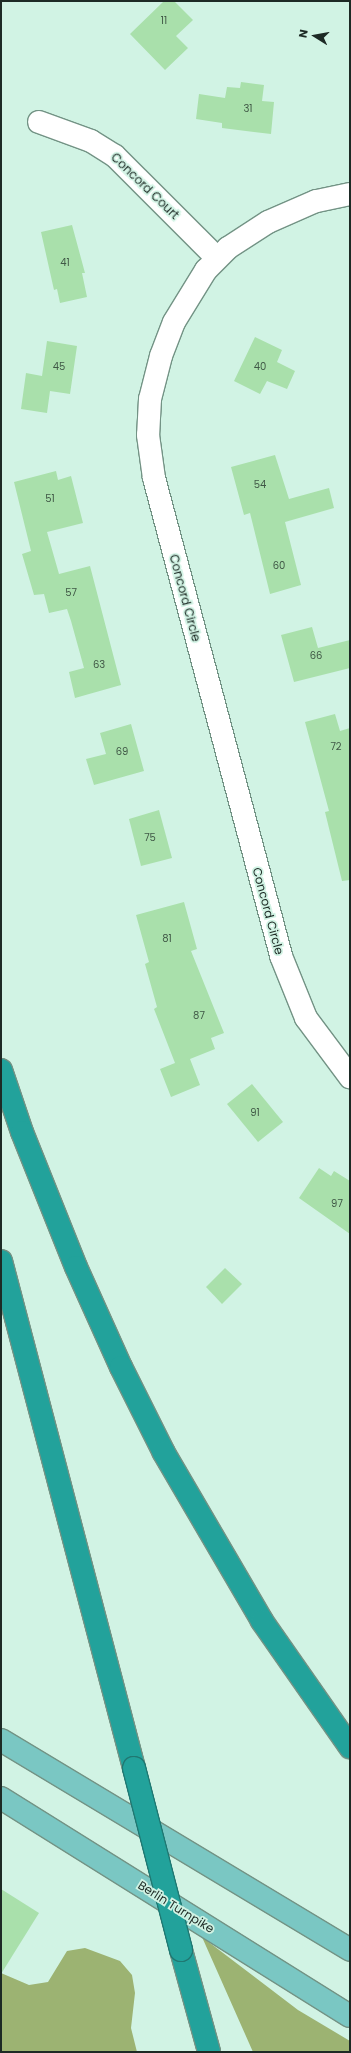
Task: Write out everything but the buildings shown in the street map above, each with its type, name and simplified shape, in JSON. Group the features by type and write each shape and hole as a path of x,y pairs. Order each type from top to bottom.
{"highway":[{"path":"1,1070 22,1132 76,1267 121,1366 164,1453 258,1615 350,1747"},
{"path":"1,1262 209,2052"}],"main road":[{"path":"1,1740 350,1950"},
{"name":"Berlin Turnpike","path":"1,1798 350,2016"}],"street":[{"name":"Concord Court","path":"39,122 91,140 116,156 217,258"},
{"name":"Concord Circle","path":"350,194 322,199 295,209 241,238 217,258 186,299 160,356 154,376 148,421 151,465 281,956 306,1018 350,1077"}],"green space":[{"path":"202,1937 298,2010 350,2041 350,2052 253,2052"},
{"path":"85,1948 120,1961 132,1975 135,1993 131,2028 137,2052 1,2052 1,1973 29,1985 48,1982 67,1951"}]}
